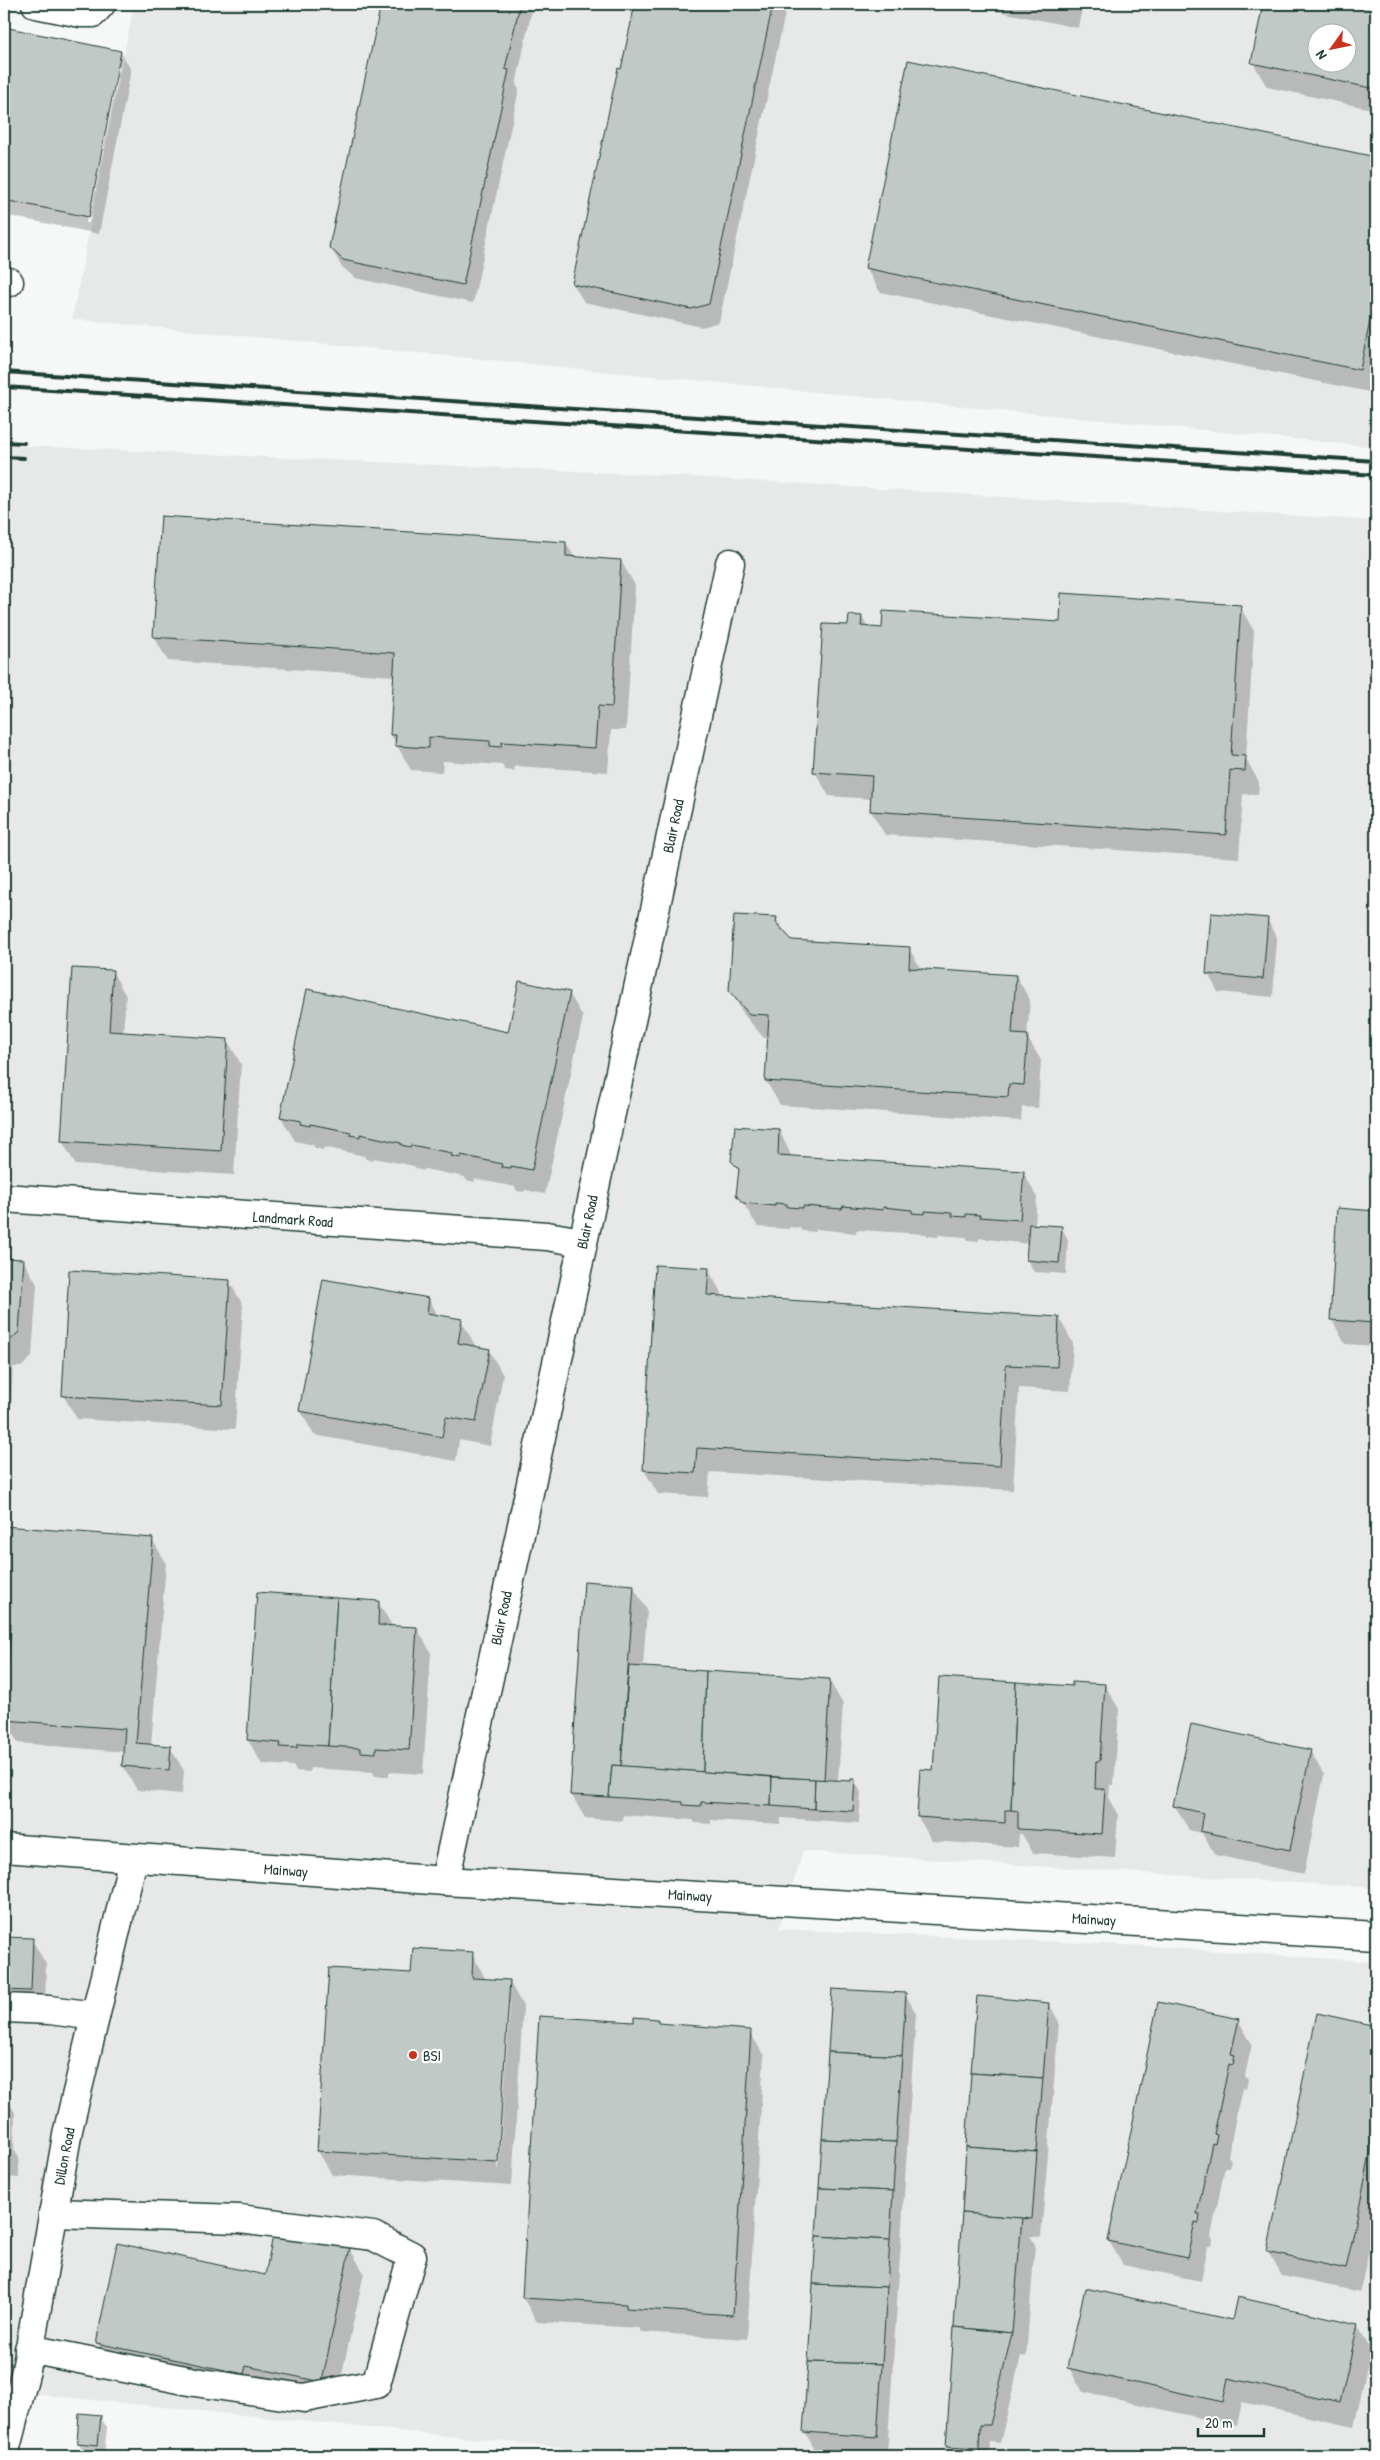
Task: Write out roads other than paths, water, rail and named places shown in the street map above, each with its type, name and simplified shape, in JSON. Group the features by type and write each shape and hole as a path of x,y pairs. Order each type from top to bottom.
{"street":[{"path":"36,4 81,13 93,12 101,4"},
{"name":"Blair Road","path":"445,1881 730,563"},
{"name":"Landmark Road","path":"4,1198 547,1236 582,1242"},
{"name":"Mainway","path":"4,1848 445,1881 1376,1936"},
{"name":"Dillon Road","path":"4,2455 29,2349 68,2130 132,1859"},
{"path":"4,2008 50,2010 95,2016"},
{"path":"29,2349 195,2382 304,2398 376,2384 412,2256 373,2236 250,2220 53,2213"}],"railway":[{"path":"4,372 1376,461"},
{"path":"4,387 1376,475"},
{"path":"4,442 24,443"},
{"path":"4,457 24,458"}],"place":[{"name":"BSI","path":"413,2055"}]}
